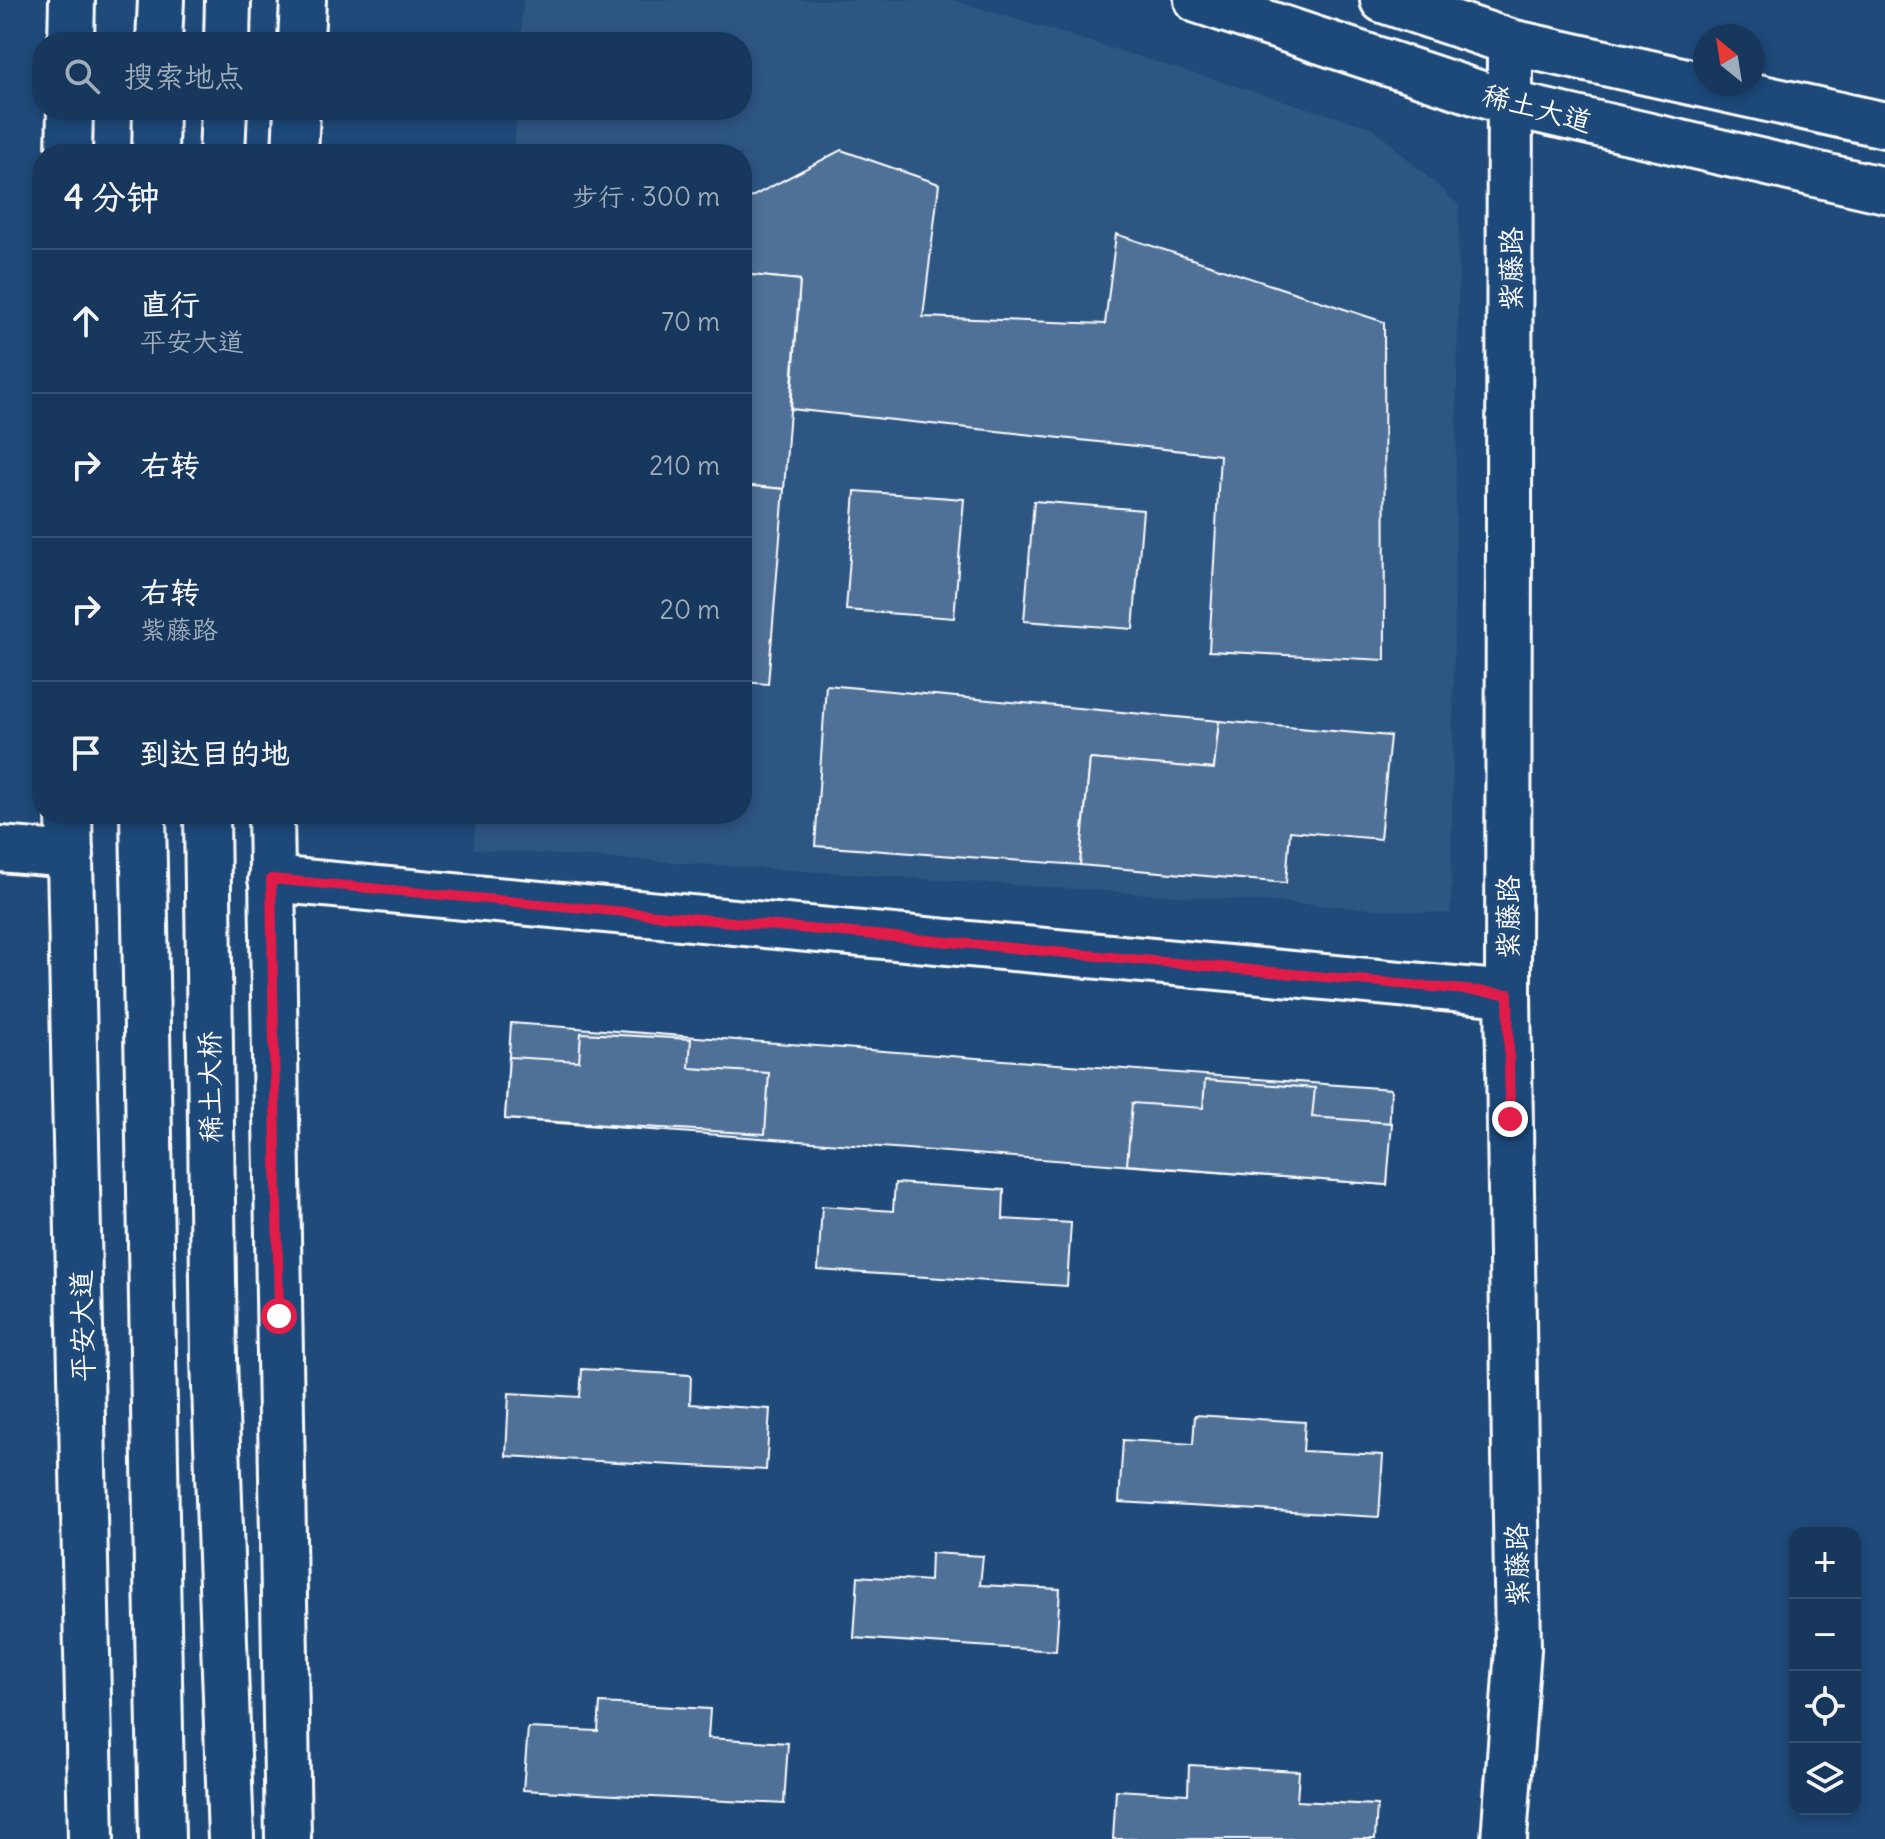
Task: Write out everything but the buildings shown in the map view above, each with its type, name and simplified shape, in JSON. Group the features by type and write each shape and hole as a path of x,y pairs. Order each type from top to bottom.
{"street":[{"path":"71,32 72,0"},
{"path":"159,32 161,0"},
{"path":"227,32 228,0"},
{"path":"301,32 303,0"},
{"name":"稀土大道","path":"1197,0 1511,104 1885,190"},
{"name":"稀土大道","path":"1383,0 1510,42 1885,125"},
{"name":"紫藤路","path":"1504,1839 1518,1649 1508,994 1510,42"},
{"path":"69,144 70,120"},
{"path":"155,144 156,120"},
{"path":"222,144 224,120"},
{"path":"295,144 297,120"},
{"path":"143,824 162,1839"},
{"name":"稀土大桥","path":"207,824 214,1359 231,1839"},
{"path":"271,824 288,1839"},
{"path":"0,849 70,835"},
{"name":"平安大道","path":"70,835 91,1839"},
{"path":"271,879 1508,994"}],"shaded area":[{"path":"523,0 953,0 1373,128 1459,205 1451,914 474,849 475,824 752,824 752,144 515,144 516,120 752,120 752,32 521,32"}],"route":[{"path":"279,1316 271,879 1508,994 1510,1119"}]}
